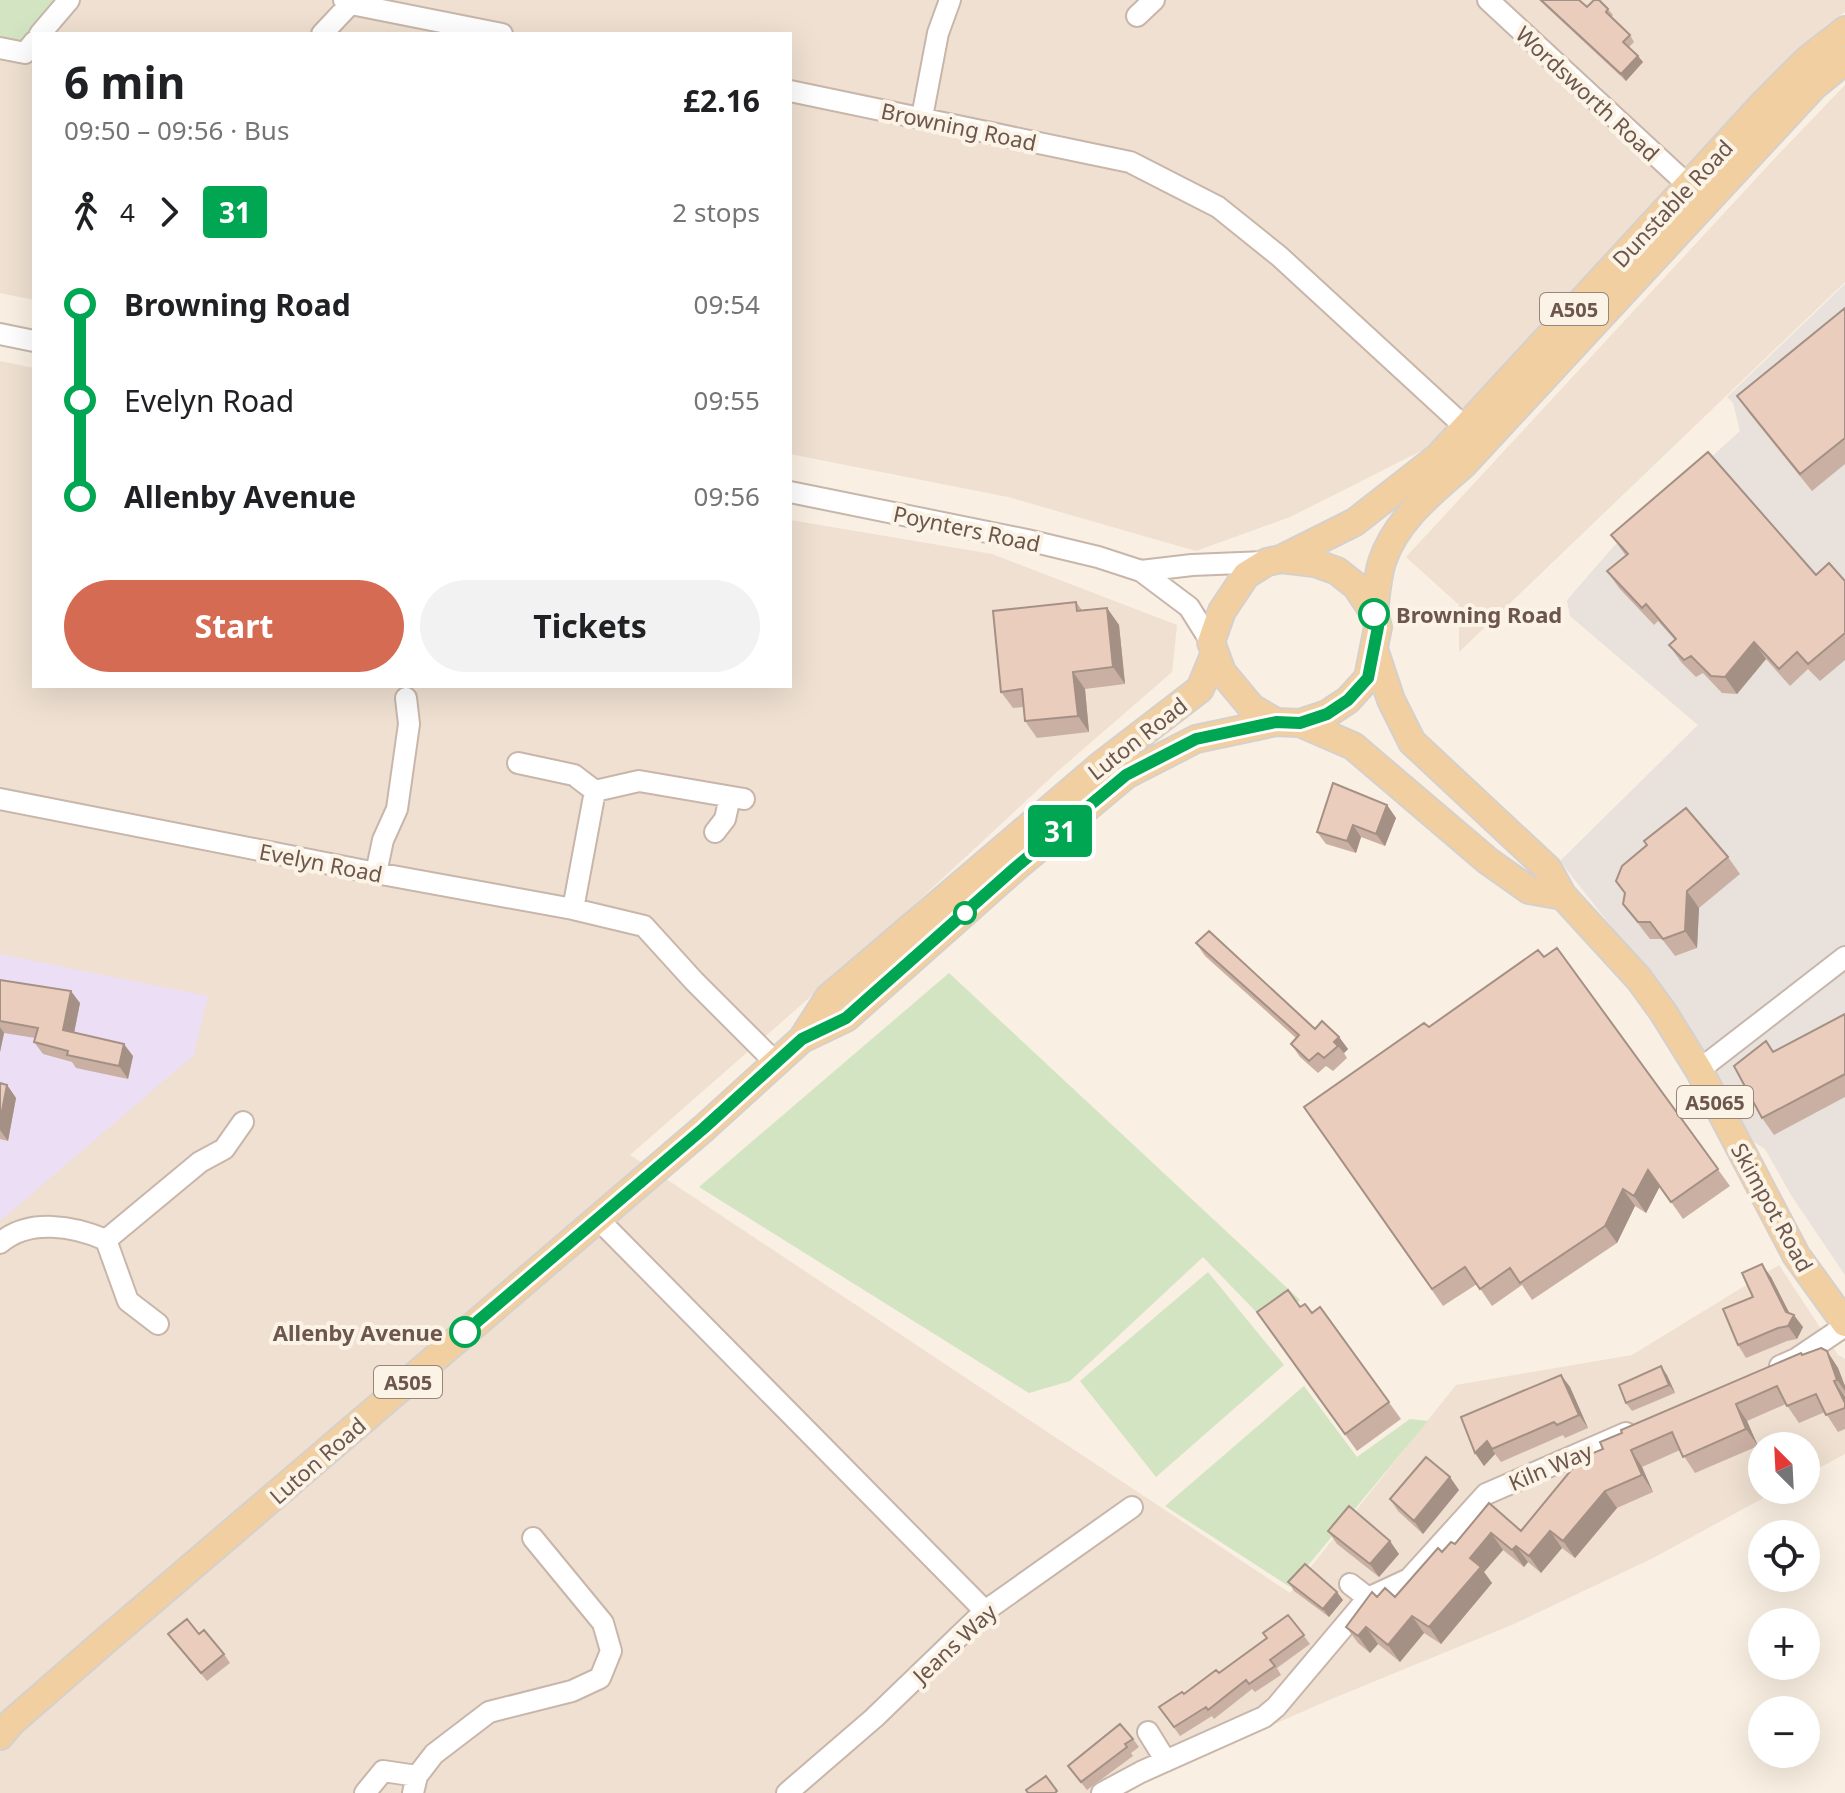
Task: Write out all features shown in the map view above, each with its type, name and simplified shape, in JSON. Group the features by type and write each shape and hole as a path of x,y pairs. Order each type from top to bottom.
{"main road":[{"name":"Dunstable Road","path":"1274,560 1355,522 1438,457 1775,91 1845,30"},
{"name":"Dunstable Road","path":"1374,613 1382,563 1396,532 1418,505 1463,465 1814,86 1845,61"},
{"path":"1274,560 1315,563 1337,571 1356,586 1374,613"},
{"name":"A505","path":"1213,648 1222,611 1234,591 1246,575 1274,560"},
{"name":"A505","path":"1288,722 1327,714 1348,700 1368,678 1378,627 1374,613"},
{"path":"1213,648 1235,690 1252,708 1353,746 1488,861 1529,890 1563,896"},
{"name":"Luton Road","path":"802,1039 829,997 1100,766 1200,689 1213,648"},
{"name":"Skimpot Road","path":"1374,649 1391,700 1412,742 1548,869 1563,896 1639,979 1699,1070 1796,1255 1845,1325"},
{"name":"Luton Road","path":"4,1729 598,1219 802,1039 846,1018 1016,867 1126,775 1196,739 1288,722"}],"street":[{"path":"42,32 69,0"},
{"path":"922,117 938,33 950,0"},
{"path":"1137,16 1154,0"},
{"name":"Wordsworth Road","path":"1488,0 1688,185"},
{"path":"324,32 350,1 493,32"},
{"path":"0,48 25,53 32,44"},
{"name":"Browning Road","path":"792,91 1130,162 1218,207 1279,256 1465,427"},
{"path":"0,334 32,341"},
{"name":"Poynters Road","path":"792,492 1027,540 1141,571 1189,607 1213,648"},
{"name":"Poynters Road","path":"1141,571 1274,560"},
{"path":"376,873 383,840 397,809 409,724 406,698"},
{"path":"518,763 574,775 595,791"},
{"path":"595,791 639,781 737,798 715,832"},
{"path":"573,909 595,791"},
{"name":"Evelyn Road","path":"0,799 573,909 644,926 775,1062"},
{"path":"1699,1070 1845,957"},
{"path":"106,1240 200,1162 224,1149 243,1122"},
{"path":"598,1219 985,1611"},
{"path":"0,1243 35,1226 86,1231 106,1240 128,1301 158,1324"},
{"path":"1768,1371 1796,1359 1845,1325"},
{"name":"Kiln Way","path":"1102,1793 1264,1717 1276,1707 1368,1598 1409,1579 1486,1494 1641,1426"},
{"name":"Jeans Way","path":"787,1793 874,1718 985,1611 1132,1507"},
{"path":"365,1793 383,1771 415,1785 434,1754 489,1712 572,1691 600,1678 611,1651 603,1623 533,1538"},
{"path":"1350,1584 1368,1598"},
{"path":"1148,1732 1166,1761"}],"shaded area":[{"path":"0,0 1845,0 1845,12 1826,25 1701,149 1425,449 1290,517 1196,551 1008,497 792,454 792,32 32,32 32,300 0,293"},
{"path":"1845,85 1845,282 1459,652 1459,605 1406,557"},
{"path":"1845,284 1845,1275 1791,1195 1765,1149 1754,1142 1684,1019 1560,861 1698,725 1570,616 1567,600 1614,546 1740,431 1733,403 1727,397"},
{"path":"0,361 32,368 32,688 792,688 792,520 992,554 1177,625 1172,672 1058,771 899,919 630,1155 1290,1593 1456,1385 1632,1355 1779,1265 1838,1355 1845,1359 1845,1454 1820,1467 1820,1432 1748,1432 1748,1504 1752,1504 1653,1558 1514,1624 1329,1700 1117,1793 0,1793"},
{"path":"0,954 208,996 194,1055 0,1221"}],"green space":[{"path":"0,0 59,0 22,44 0,41"},
{"path":"949,973 1300,1300 1267,1323 1203,1257 1070,1381 1029,1393 699,1187"},
{"path":"1208,1272 1284,1365 1156,1477 1080,1381"},
{"path":"1304,1386 1357,1457 1410,1419 1428,1421 1290,1587 1165,1506"}],"building":[{"path":"1541,0 1579,0 1587,7 1594,0 1599,0 1608,9 1606,12 1630,35 1623,42 1638,56 1621,74"},
{"path":"1845,308 1845,438 1800,474 1737,396"},
{"path":"1708,452 1816,575 1829,563 1845,581 1845,633 1808,664 1797,652 1779,669 1754,642 1725,677 1711,676 1691,656 1684,660 1669,645 1676,639 1646,604 1642,608 1607,571 1628,554 1611,535"},
{"path":"1076,602 1077,611 1107,608 1113,667 1073,672 1078,716 1025,721 1022,689 1001,692 993,611"},
{"path":"1333,783 1387,805 1376,834 1353,825 1347,841 1317,832"},
{"path":"1686,808 1728,857 1687,891 1685,931 1663,939 1650,922 1638,922 1623,904 1625,893 1616,881 1622,866 1647,845 1644,841"},
{"path":"1209,931 1315,1029 1322,1021 1339,1037 1334,1042 1338,1046 1324,1058 1318,1053 1309,1061 1291,1044 1299,1035 1196,943"},
{"path":"1557,948 1718,1169 1671,1202 1648,1170 1634,1196 1623,1189 1605,1226 1520,1283 1510,1268 1480,1289 1465,1267 1432,1289 1304,1107 1424,1023 1429,1027 1538,950 1544,957"},
{"path":"0,980 71,991 63,1030 124,1044 119,1066 67,1055 68,1051 34,1042 38,1028 0,1021"},
{"path":"1845,1014 1845,1074 1762,1118 1734,1066 1766,1041 1773,1052"},
{"path":"0,1083 7,1085 0,1121"},
{"path":"1762,1264 1786,1312 1794,1315 1788,1326 1738,1345 1723,1309 1753,1297 1742,1273"},
{"path":"1288,1290 1300,1307 1305,1304 1312,1313 1320,1307 1389,1402 1345,1434 1257,1312"},
{"path":"1821,1348 1827,1351 1845,1408 1826,1415 1816,1394 1787,1406 1777,1386 1736,1404 1746,1429 1683,1457 1672,1432 1631,1450 1642,1475 1605,1491 1563,1541 1550,1531 1529,1556 1516,1546 1512,1550 1491,1533 1470,1558 1481,1567 1429,1627 1412,1616 1388,1645 1366,1627 1358,1636 1346,1627 1372,1592 1377,1597 1385,1588 1395,1597 1438,1548 1442,1552 1451,1542 1455,1544 1489,1503 1521,1531 1581,1458 1603,1449 1600,1442 1622,1433 1621,1430 1801,1353"},
{"path":"1661,1366 1669,1385 1626,1403 1619,1385"},
{"path":"1561,1375 1579,1415 1557,1425 1554,1422 1492,1449 1487,1441 1475,1453 1461,1417"},
{"path":"1426,1457 1450,1477 1414,1521 1390,1499"},
{"path":"1349,1506 1390,1541 1370,1564 1328,1531"},
{"path":"1305,1564 1337,1592 1323,1609 1288,1582"},
{"path":"1288,1615 1304,1635 1270,1660 1275,1666 1249,1684 1246,1680 1208,1710 1206,1707 1174,1727 1159,1707 1182,1692 1184,1694 1216,1670 1219,1673 1267,1638 1263,1633"},
{"path":"187,1619 199,1634 204,1630 224,1654 201,1673 168,1634"},
{"path":"1120,1724 1133,1739 1081,1782 1068,1766"},
{"path":"1046,1776 1057,1791 1055,1793 1028,1793 1026,1790"}],"bus line":[{"name":"31","path":"465,1332 704,1128 802,1039 846,1018 1016,867 1126,775 1196,739 1276,722 1300,723 1327,714 1348,700 1368,678 1378,627 1374,614"}],"place":[{"name":"Browning Road","path":"1374,614"},
{"name":"Allenby Avenue","path":"465,1332"}]}
